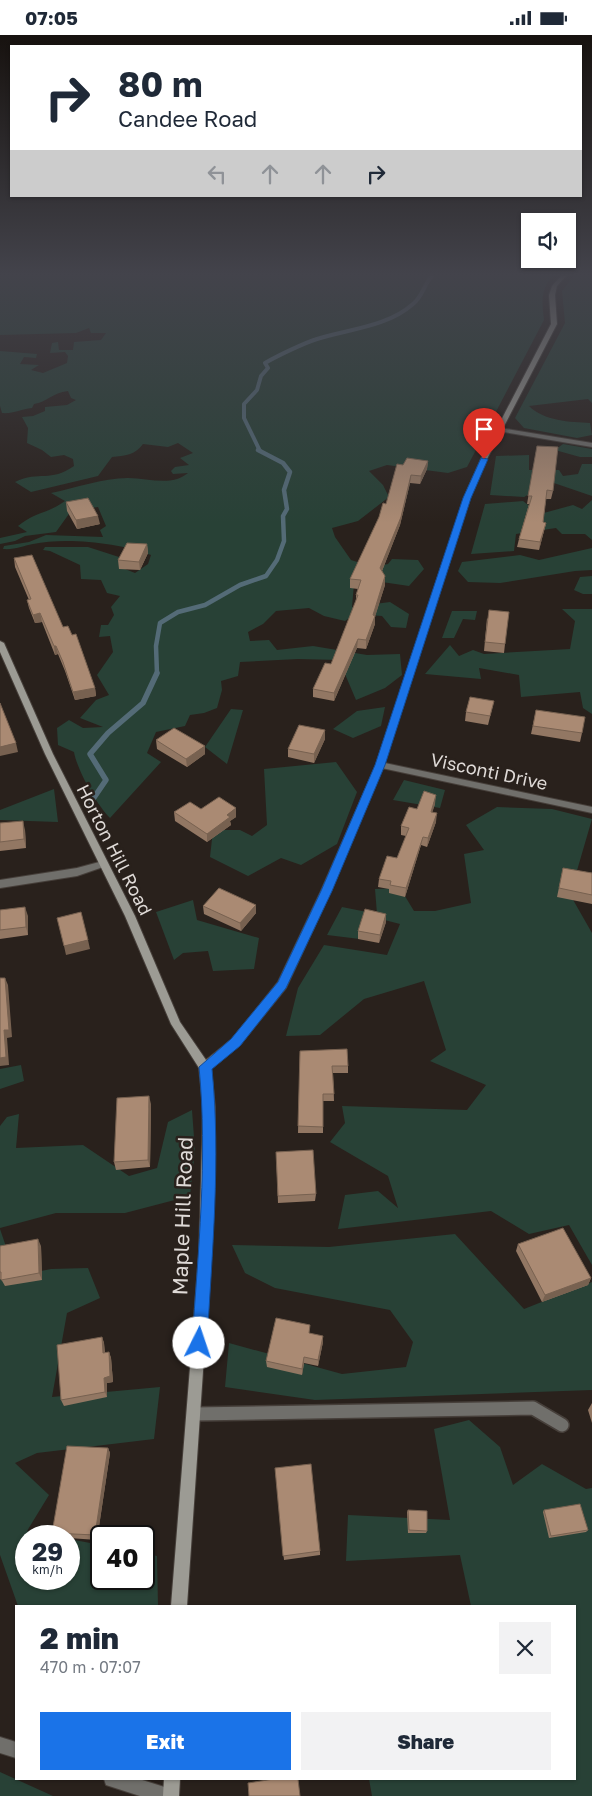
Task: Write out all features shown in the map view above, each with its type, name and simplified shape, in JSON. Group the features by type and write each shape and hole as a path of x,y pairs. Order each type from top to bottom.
{"street":[{"path":"205,1067 236,1042 282,985 326,891 380,765 467,498 537,358"},
{"path":"500,430 592,445"},
{"name":"Horton Hill Road","path":"0,643 49,754 130,916 176,1024 205,1067"},
{"name":"Visconti Drive","path":"380,765 592,810"},
{"path":"0,884 77,872 103,865"},
{"name":"Maple Hill Road","path":"179,1605 206,1227 209,1107 205,1067"},
{"path":"0,1745 15,1750"},
{"path":"115,1780 170,1796 172,1780"}],"lane":[{"path":"194,1414 533,1408 562,1425"}],"green space":[{"path":"0,358 23,358 20,364 39,365 31,370 43,373 67,363 68,358 524,358 467,467 448,473 387,465 369,471 383,485 389,497 358,521 332,528 335,537 351,560 373,567 388,564 392,559 418,560 424,569 409,586 375,581 354,584 352,607 390,602 409,614 406,628 391,627 382,616 355,614 345,621 324,616 309,608 276,611 263,624 248,632 250,641 269,640 277,650 313,646 367,655 400,654 402,675 385,688 356,700 339,660 298,659 240,662 238,676 221,681 222,690 217,708 204,713 190,715 185,726 156,732 147,753 161,762 110,818 88,787 74,752 58,745 57,728 69,720 83,728 103,727 80,718 96,700 109,695 97,675 113,652 110,636 99,637 101,625 108,625 114,615 111,607 120,596 107,593 101,580 81,579 80,565 50,551 43,550 45,547 88,547 119,557 120,567 135,573 148,564 151,555 109,544 77,541 46,542 3,549 4,546 29,542 46,535 103,537 100,530 106,526 98,507 71,511 56,532 25,536 15,541 0,544 0,538 27,532 18,526 24,521 65,501 51,493 118,478 174,480 188,473 173,474 171,471 175,467 189,465 180,458 193,453 178,443 168,447 143,444 137,451 112,457 98,476 31,492 15,482 31,477 58,474 74,466 73,459 64,455 51,457 42,450 27,443 28,428 22,417 33,416 45,411 45,407 67,405 76,400 71,398 68,391 34,404 32,408 2,413 0,406"},
{"path":"546,358 592,358 592,403 588,399 529,406 550,418 590,423 592,435 577,438 524,428 515,418"},
{"path":"563,444 592,449 592,457 580,457 555,450"},
{"path":"529,455 529,470 559,470 563,476 578,474 582,464 592,464 592,496 551,482 524,497 490,495 496,456"},
{"path":"592,500 592,540 585,534 562,534 556,528 516,534 514,551 471,554 485,504 523,501 540,514 573,505 582,509"},
{"path":"592,548 592,570 500,583 468,582 458,571 462,562 520,555 539,560"},
{"path":"592,576 592,594 583,594 574,590 580,577"},
{"path":"562,609 592,609 592,714 583,708 580,692 521,697 519,675 479,668 481,679 425,674 450,645 459,656 473,650 484,654 570,649 575,621"},
{"path":"452,611 477,611 475,620 463,619 454,638 442,638"},
{"path":"385,707 381,726 353,738 333,729 357,711"},
{"path":"231,709 243,710 227,764 205,747"},
{"path":"336,762 357,792 337,844 301,865 281,858 248,876 210,857 213,830 240,830 252,836 267,825 264,769"},
{"path":"404,780 445,790 440,808 393,800"},
{"path":"54,789 58,822 0,820 0,810"},
{"path":"497,807 552,809 592,819 576,874 568,891 592,933 592,1265 569,1225 529,1234 491,1211 338,1229 345,1195 378,1191 398,1208 388,1176 330,1142 345,1123 342,1106 467,1110 486,1085 430,1061 446,1050 424,981 364,999 320,1035 286,1036 298,988 324,945 387,955 400,924 373,917 368,940 327,935 342,907 377,914 375,889 400,888 414,911 435,911 471,903 464,854 484,850 466,825"},
{"path":"193,900 197,920 259,938 254,969 213,971 208,951 183,953 174,960 156,912"},
{"path":"21,1065 24,1081 0,1089 0,1069"},
{"path":"192,1110 195,1151 190,1196 125,1213 56,1213 0,1228 0,1126 7,1117 19,1114 16,1148 83,1145 129,1176 157,1168 168,1122"},
{"path":"0,1229 16,1276 51,1269 88,1268 100,1298 67,1313 52,1397 160,1387 154,1439 37,1453 15,1463 49,1495 31,1525 15,1525 15,1590 80,1590 80,1541 90,1543 90,1590 155,1590 155,1556 157,1556 158,1605 18,1605 0,1555"},
{"path":"455,1234 524,1309 592,1282 592,1390 315,1400 225,1387 229,1343 342,1374 406,1367 413,1342 390,1310 275,1288 245,1273 232,1245 329,1247"},
{"path":"469,1420 500,1447 513,1485 542,1464 586,1489 592,1488 592,1796 372,1796 369,1780 576,1780 576,1605 471,1605 460,1555 346,1561 348,1515 450,1520 434,1429"},
{"path":"0,1772 53,1796 0,1796"}],"building":[{"path":"537,446 558,447 553,491 547,490 543,522 546,523 540,542 519,539 532,496 528,496"},
{"path":"407,458 428,461 421,476 411,475 401,517 380,568 385,576 373,615 375,616 366,640 358,639 334,693 313,689 325,663 331,664 358,595 356,595 361,580 350,579 379,517 383,503 386,504 397,464 403,465"},
{"path":"88,498 98,516 76,520 66,502"},
{"path":"127,543 147,544 139,562 118,560"},
{"path":"32,555 63,627 68,626 72,635 76,634 95,688 73,692 63,662 40,613 33,615 27,600 31,599 14,558"},
{"path":"489,610 509,612 505,644 485,642"},
{"path":"470,697 494,701 490,716 466,712"},
{"path":"0,703 16,743 0,747"},
{"path":"536,710 585,717 582,733 533,726"},
{"path":"299,725 325,730 314,754 288,749"},
{"path":"174,728 205,746 186,759 156,740"},
{"path":"424,791 436,795 431,812 437,813 428,838 423,837 406,888 390,885 391,881 379,879 387,856 397,858 409,828 401,826 409,807 417,809"},
{"path":"219,797 236,808 227,815 230,817 207,834 174,812 190,802 201,809"},
{"path":"23,821 24,839 0,842 0,823"},
{"path":"563,868 592,873 592,895 559,888"},
{"path":"219,888 256,905 240,923 203,906"},
{"path":"25,907 26,927 0,930 0,910"},
{"path":"365,909 386,914 380,935 358,931"},
{"path":"81,912 88,940 64,946 57,918"},
{"path":"0,978 5,978 9,1030 4,1030 6,1057 0,1058"},
{"path":"347,1049 348,1066 332,1066 334,1094 323,1094 323,1127 298,1126 300,1051"},
{"path":"149,1096 148,1160 114,1162 117,1098"},
{"path":"313,1150 316,1194 278,1196 276,1152"},
{"path":"563,1228 591,1278 545,1295 518,1244"},
{"path":"38,1239 39,1273 1,1280 0,1246"},
{"path":"276,1318 310,1325 309,1333 323,1336 318,1360 304,1357 302,1369 266,1361"},
{"path":"102,1337 103,1353 109,1352 110,1376 104,1378 105,1392 61,1400 57,1345"},
{"path":"67,1446 108,1448 96,1525 90,1525 90,1535 80,1534 80,1525 53,1525"},
{"path":"311,1464 320,1551 283,1556 275,1468"},
{"path":"580,1504 588,1530 551,1536 544,1510"},
{"path":"408,1510 427,1511 427,1531 409,1530"},
{"path":"268,1780 298,1780 300,1796 249,1796 248,1783"}],"waterway":[{"path":"260,451 244,418 244,404 257,390 261,376 268,368 265,363 275,358"},
{"path":"157,673 156,646 160,623 178,612 205,605 240,585 266,576 277,560 284,541 283,516 287,509 284,490 290,472 283,463 258,450"},
{"path":"91,802 106,780 90,754 108,733 143,703 157,673"}],"route":[{"path":"199,1343 205,1254 209,1107 205,1067 236,1042 282,985 326,891 380,765 467,498 484,459"}]}
